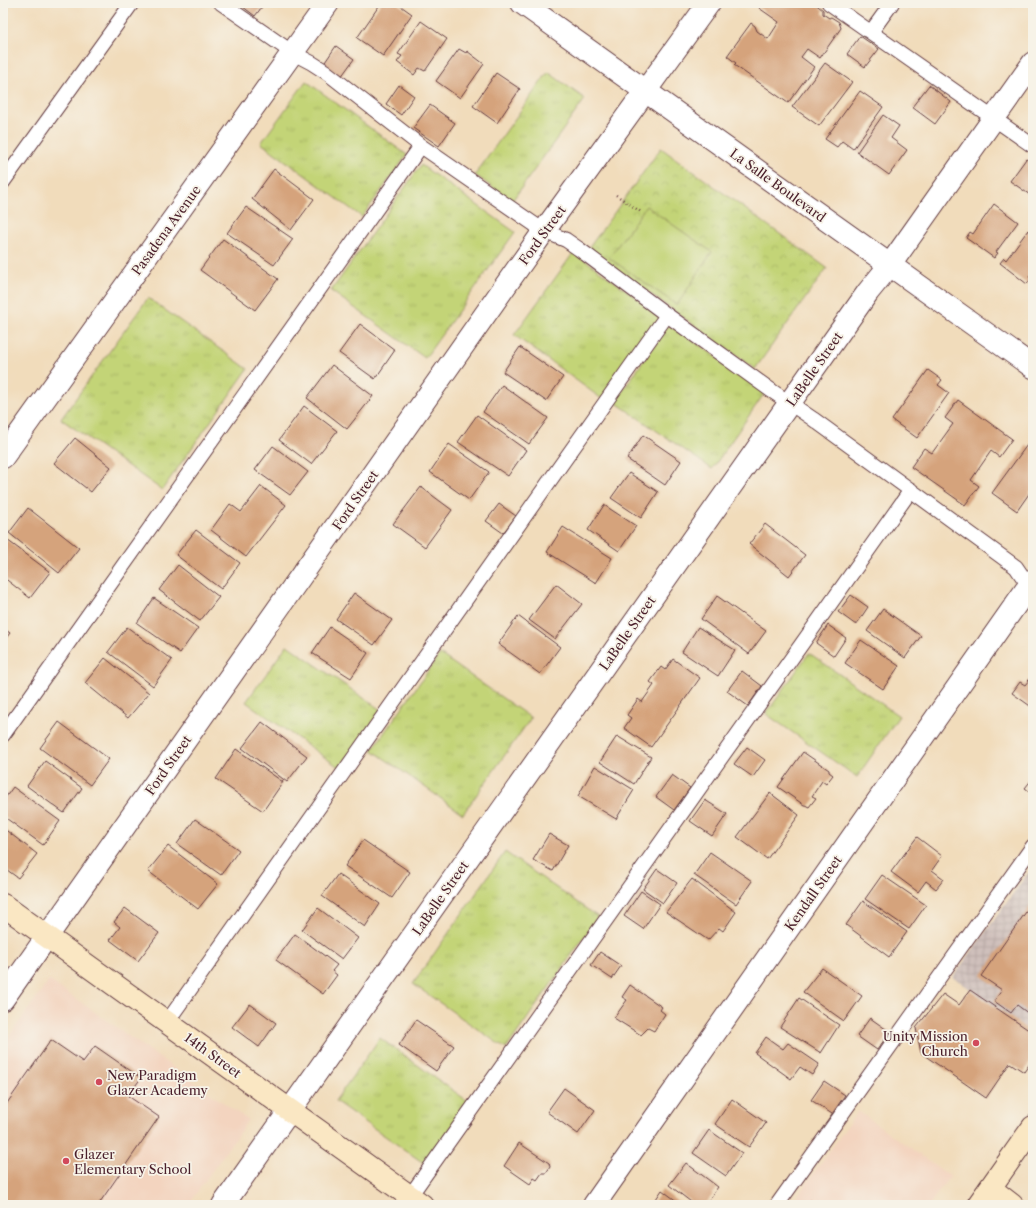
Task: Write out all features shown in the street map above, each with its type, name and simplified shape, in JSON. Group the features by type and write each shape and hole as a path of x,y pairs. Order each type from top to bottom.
{"street":[{"name":"Pasadena Avenue","path":"3,457 328,3"},
{"name":"La Salle Boulevard","path":"522,3 1033,367"},
{"name":"Ford Street","path":"3,999 544,231 709,3"},
{"name":"LaBelle Street","path":"223,1205 868,292 890,265 1033,63"},
{"name":"Kendall Street","path":"594,1205 1032,585"},
{"name":"14th Street","path":"3,905 290,1110 412,1202"},
{"path":"1012,1205 984,1197 1033,1127"}],"lane":[{"path":"3,182 132,3"},
{"path":"221,3 293,53 326,72 421,146 544,231 566,240 1016,567 1032,585"},
{"path":"829,3 1033,146"},
{"path":"871,32 892,3"},
{"path":"3,735 421,146"},
{"path":"167,1022 668,315"},
{"path":"412,1202 911,490"},
{"path":"777,1205 1033,846"}],"path":[{"path":"616,195 641,212"}],"shaded area":[{"path":"1033,866 1033,1033 953,977"},
{"name":"New Paradigm Glazer Academy","path":"49,980 248,1120 188,1205 3,1205 3,1045"},
{"path":"858,1111 950,1176 929,1205 791,1205"}],"green space":[{"path":"548,72 585,99 512,201 475,175"},
{"path":"306,81 407,155 362,217 261,143"},
{"path":"661,148 827,268 755,369 588,249"},
{"path":"421,165 515,232 425,358 331,291"},
{"path":"646,206 712,252 677,305 609,258"},
{"path":"574,252 662,316 602,399 514,335"},
{"path":"148,298 248,369 162,490 61,419"},
{"path":"669,324 766,391 712,469 615,402"},
{"path":"287,645 381,710 340,768 246,702"},
{"path":"809,653 899,716 857,777 766,714"},
{"path":"440,654 531,718 463,814 372,750"},
{"path":"505,852 598,917 506,1049 413,984"},
{"path":"380,1038 469,1102 425,1164 335,1101"}],"building":[{"path":"238,3 265,3 255,16"},
{"path":"381,3 399,3 398,4 412,14 383,56 357,38"},
{"path":"762,3 814,3 823,10 823,14 839,22 841,28 820,58 807,49 801,57 814,67 788,103 734,65 736,63 727,56 751,23 755,26 757,31 768,39 779,22 759,8"},
{"path":"421,21 447,39 425,71 419,68 414,75 397,62 402,56 398,54"},
{"path":"860,36 879,49 865,67 847,54"},
{"path":"336,46 354,59 341,77 323,65"},
{"path":"459,49 466,53 467,51 484,64 460,98 436,81"},
{"path":"825,63 852,82 819,126 792,107"},
{"path":"496,73 520,89 497,123 473,106"},
{"path":"399,85 414,96 401,115 386,104"},
{"path":"929,85 951,102 935,124 912,107"},
{"path":"860,91 883,107 853,149 842,141 837,147 825,139"},
{"path":"430,105 455,123 439,146 413,128"},
{"path":"883,115 899,126 891,138 907,150 889,175 857,152"},
{"path":"1026,159 1033,163 1033,197 1010,181"},
{"path":"274,169 314,199 291,230 252,199"},
{"path":"994,204 1018,222 996,252 998,253 994,258 966,238 970,232 973,234"},
{"path":"246,207 293,239 274,265 227,233"},
{"path":"1028,230 1033,234 1033,272 1029,277 1031,279 1027,284 1000,263 1004,258 1006,260"},
{"path":"223,239 278,279 255,310 200,270"},
{"path":"360,324 395,350 375,379 339,353"},
{"path":"520,347 563,377 546,401 503,372"},
{"path":"332,365 373,396 347,429 307,398"},
{"path":"928,370 942,380 938,385 949,393 917,438 892,420"},
{"path":"502,385 548,418 529,444 483,412"},
{"path":"958,400 1012,439 999,457 991,451 971,480 979,486 965,505 911,467 924,448 932,453 953,424 945,418"},
{"path":"304,406 337,431 311,464 279,440"},
{"path":"477,415 526,450 508,476 458,442"},
{"path":"643,435 681,461 665,485 627,459"},
{"path":"75,438 111,467 91,492 54,463"},
{"path":"449,444 489,472 469,500 430,472"},
{"path":"1027,445 1033,449 1033,488 1017,511 992,493"},
{"path":"273,446 308,472 290,495 255,470"},
{"path":"629,473 658,492 641,518 611,498"},
{"path":"261,486 286,505 246,557 211,530 230,504 241,512"},
{"path":"421,487 452,510 425,547 393,524"},
{"path":"499,504 516,516 503,533 486,521"},
{"path":"604,505 636,526 619,551 588,530"},
{"path":"28,508 79,548 59,573 9,533"},
{"path":"765,524 805,555 789,576 749,544"},
{"path":"563,527 612,558 596,583 547,552"},
{"path":"196,530 240,563 221,589 176,555"},
{"path":"3,537 50,572 30,598 3,577"},
{"path":"178,565 219,597 200,621 159,590"},
{"path":"556,584 582,604 555,639 529,620"},
{"path":"354,593 392,620 374,645 336,619"},
{"path":"851,595 868,607 856,625 838,612"},
{"path":"717,596 766,631 749,654 701,619"},
{"path":"154,598 198,628 180,653 137,623"},
{"path":"883,609 921,636 905,658 867,631"},
{"path":"518,616 560,647 540,674 498,644"},
{"path":"828,625 846,638 834,656 816,643"},
{"path":"127,627 172,660 153,686 108,652"},
{"path":"330,627 368,653 351,678 312,653"},
{"path":"698,627 735,650 718,676 682,652"},
{"path":"3,628 10,633 3,642"},
{"path":"861,640 899,666 883,689 845,663"},
{"path":"105,658 149,693 128,718 85,683"},
{"path":"673,659 700,678 651,747 624,728 631,718 627,715 638,699 642,702 654,685 650,682 661,667 665,670"},
{"path":"742,671 762,686 748,706 727,691"},
{"path":"1033,675 1033,708 1012,693 1020,682 1025,685"},
{"path":"59,722 109,759 90,785 40,748"},
{"path":"262,722 307,756 287,782 242,748"},
{"path":"617,736 651,757 634,784 600,762"},
{"path":"747,747 765,760 753,777 734,764"},
{"path":"236,749 283,782 263,811 216,779"},
{"path":"803,752 829,770 829,772 833,775 826,784 822,781 812,796 816,798 809,807 778,787"},
{"path":"45,761 82,788 64,813 27,786"},
{"path":"595,766 634,790 616,819 578,796"},
{"path":"672,775 690,788 674,810 656,797"},
{"path":"1033,778 1033,794 1025,788"},
{"path":"13,787 60,821 43,845 3,816 3,801"},
{"path":"770,793 799,815 767,859 737,837"},
{"path":"705,800 727,814 712,836 690,821"},
{"path":"195,819 239,850 221,875 177,844"},
{"path":"3,828 37,854 18,878 3,867"},
{"path":"549,834 568,845 553,871 533,860"},
{"path":"917,837 942,856 932,870 944,879 936,889 926,881 918,892 891,872"},
{"path":"363,840 410,872 392,898 345,866"},
{"path":"168,846 218,884 198,909 148,871"},
{"path":"710,852 752,881 736,904 694,875"},
{"path":"657,869 677,883 663,903 643,889"},
{"path":"338,874 380,904 365,927 322,896"},
{"path":"882,875 926,905 909,929 865,899"},
{"path":"692,879 736,912 723,931 719,928 708,940 666,912"},
{"path":"641,891 660,904 643,929 624,916"},
{"path":"863,901 907,932 889,957 846,925"},
{"path":"1033,902 1033,1017 1017,1005 1011,1013 994,1001 1002,990 981,976"},
{"path":"125,908 159,933 138,961 110,940 120,927 114,922"},
{"path":"318,908 358,938 342,959 302,930"},
{"path":"295,934 337,965 332,971 337,975 323,994 276,960"},
{"path":"600,952 621,966 612,979 591,965"},
{"path":"822,968 862,996 844,1021 803,992"},
{"path":"630,985 662,1007 660,1010 665,1014 654,1031 648,1028 641,1035 614,1018 627,1000 622,997"},
{"name":"Unity Mission Church","path":"970,990 1033,1033 1033,1059 1024,1072 1010,1063 986,1098 921,1053 916,1028 943,994 959,1005"},
{"path":"799,998 839,1025 821,1053 780,1027"},
{"path":"250,1004 276,1023 259,1047 232,1027"},
{"path":"870,1018 890,1032 877,1050 857,1036"},
{"path":"416,1020 454,1046 436,1071 399,1045"},
{"path":"766,1037 783,1049 788,1043 819,1064 812,1075 800,1067 791,1079 755,1053"},
{"name":"Glazer Elementary School","path":"51,1040 83,1062 95,1046 141,1078 128,1096 159,1117 98,1205 3,1205 3,1109"},
{"path":"824,1081 845,1095 832,1114 811,1100"},
{"path":"564,1088 595,1110 578,1134 547,1112"},
{"path":"732,1099 766,1123 749,1147 715,1124"},
{"path":"709,1130 742,1153 726,1176 693,1153"},
{"path":"519,1143 549,1163 550,1167 546,1173 542,1173 537,1180 534,1178 530,1184 504,1166"},
{"path":"686,1163 718,1187 705,1205 695,1205 669,1185"},
{"path":"662,1190 682,1205 652,1205"},
{"path":"810,1200 817,1205 806,1205"}],"place":[{"name":"Unity Mission Church","path":"976,1043"},
{"name":"New Paradigm Glazer Academy","path":"99,1082"},
{"name":"Glazer Elementary School","path":"66,1161"}]}
